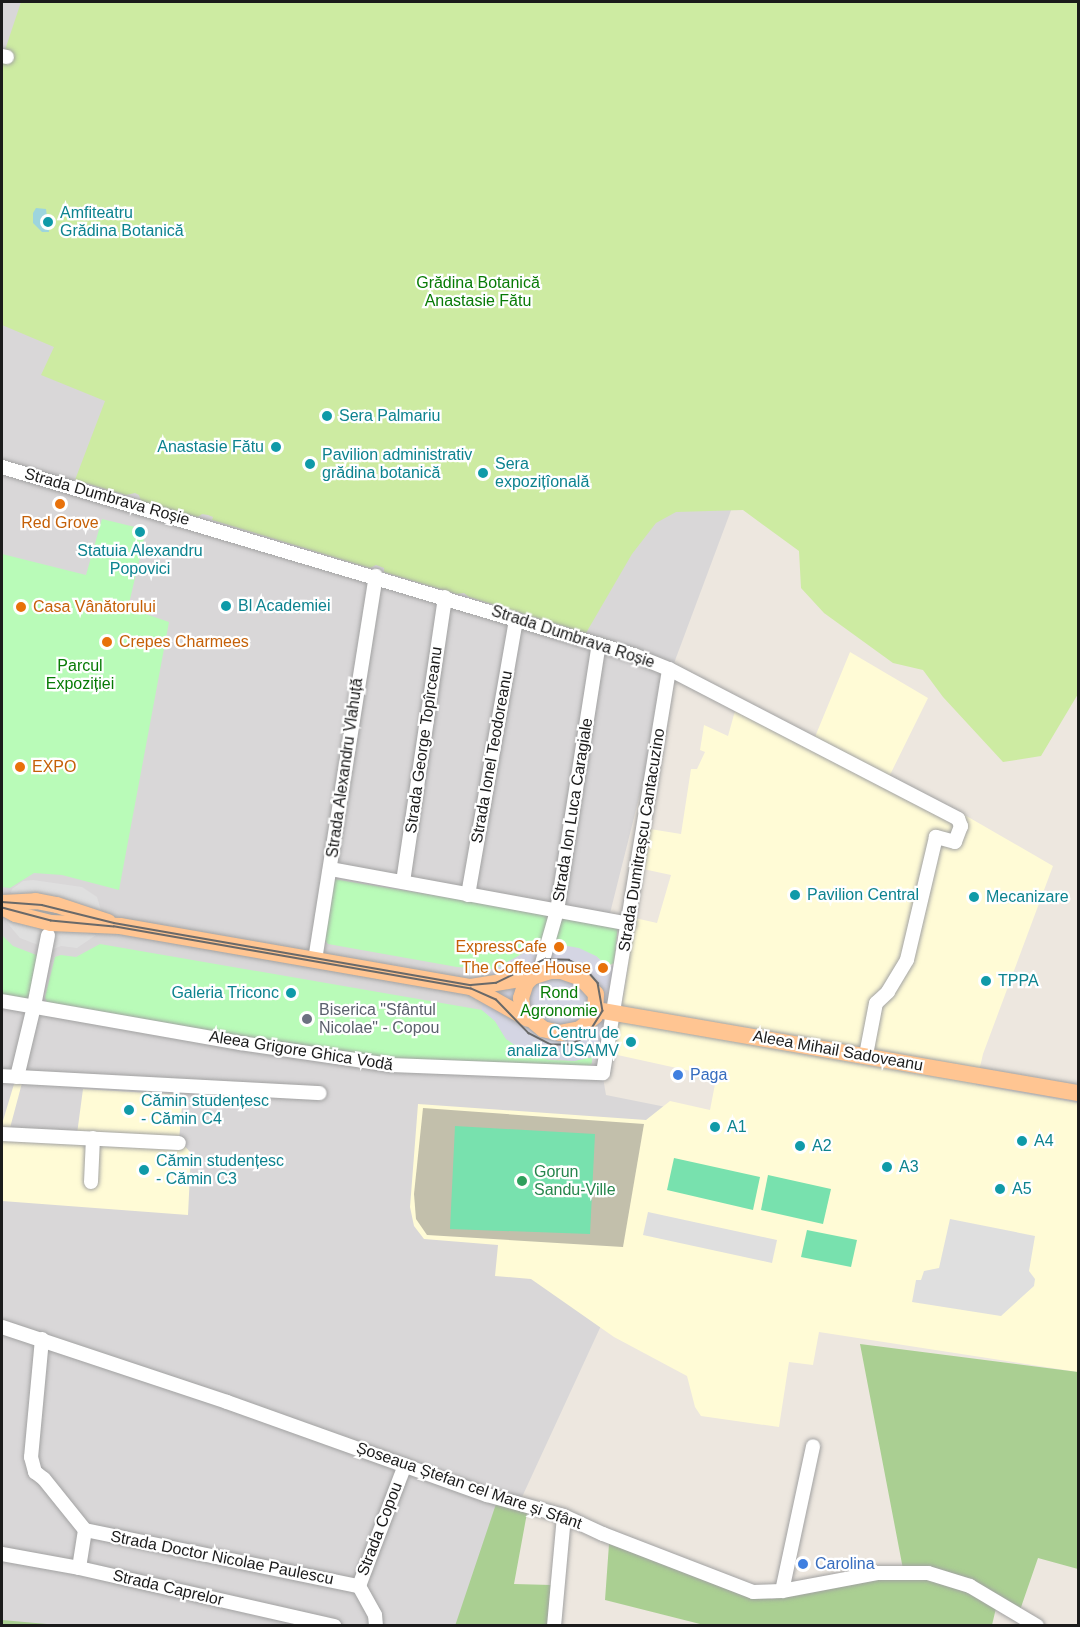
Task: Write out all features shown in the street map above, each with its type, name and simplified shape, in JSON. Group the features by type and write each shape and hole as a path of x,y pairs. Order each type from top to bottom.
{"main road":[{"path":"2,905 15,914 51,923 120,926 471,987 543,1029 571,1032 605,1011 596,994 581,978 561,971 471,987"},
{"path":"528,1019 523,1012 521,998 526,983 536,975"},
{"name":"Aleea Mihail Sadoveanu","path":"605,1011 1078,1093"}],"street":[{"name":"Strada Dumbrava Roșie","path":"2,467 376,576 599,644 669,669 958,819 961,826 955,842 936,837 907,960 888,992 876,1003 866,1055"},
{"name":"Strada Alexandru Vlahuță","path":"315,960 376,576"},
{"name":"Strada George Topîrceanu","path":"403,882 445,597"},
{"name":"Strada Ionel Teodoreanu","path":"468,895 516,620"},
{"name":"Strada Ion Luca Caragiale","path":"536,975 557,911 599,644"},
{"name":"Strada Dumitrașcu Cantacuzino","path":"603,1073 605,1011 629,924 669,669"},
{"path":"330,869 629,924"},
{"path":"16,1077 34,1006 48,936"},
{"name":"Aleea Grigore Ghica Vodă","path":"2,1001 240,1043 391,1065 603,1073"},
{"path":"2,1076 320,1093"},
{"path":"2,1134 178,1143"},
{"path":"91,1182 93,1138"},
{"name":"Șoseaua Ștefan cel Mare și Sfânt","path":"2,1327 487,1495 564,1516 603,1534 753,1592 782,1591 878,1573 928,1573 970,1587 1037,1626"},
{"path":"42,1339 31,1457 35,1472 44,1479 85,1530 80,1568"},
{"path":"782,1591 813,1446"},
{"name":"Strada Copou","path":"376,1626 375,1615 358,1586 405,1465"},
{"path":"554,1626 564,1516"},
{"name":"Strada Doctor Nicolae Paulescu","path":"85,1530 358,1586"},
{"name":"Strada Caprelor","path":"2,1554 80,1568 334,1626"}],"shaded area":[{"path":"2,2 810,2 824,261 670,674 589,997 606,1095 666,1107 635,1252 463,1625 2,1626"},
{"path":"850,652 928,698 884,787 954,823 963,814 1053,866 983,1054 976,1085 1078,1103 1078,1372 819,1332 813,1365 789,1362 779,1427 701,1416 695,1407 687,1376 614,1337 531,1279 495,1276 498,1245 424,1239 414,1226 410,1207 418,1104 646,1120 670,1101 710,1110 715,1084 704,1074 613,1054 635,918 657,923 671,875 643,869 650,829 681,834 691,769 697,769 705,752 700,750 704,725 728,736 735,711 810,749"},
{"path":"33,880 82,887 97,897 102,914 11,893 12,889 23,881"},
{"path":"3,918 96,935 77,948 61,946 51,950 20,938"},
{"name":"Rond Agronomie","path":"545,942 579,948 596,956 607,966 628,965 620,1013 609,1054 596,1059 592,1057 574,1061 530,1056 506,1039 495,1021 482,1010 483,984 494,969"},
{"path":"22,1083 10,1128 77,1134 83,1089 183,1095 179,1140 191,1153 188,1215 2,1201 2,1124 14,1084"},
{"path":"423,1108 644,1124 623,1247 427,1235 416,1219 414,1194"},
{"path":"648,1212 777,1240 772,1263 643,1235"},
{"path":"950,1219 1035,1236 1029,1271 1035,1279 1034,1286 1001,1316 912,1302 916,1280 921,1280 924,1271 939,1268"}],"green space":[{"name":"Grădina Botanică Anastasie Fătu","path":"21,2 1078,2 1078,694 1041,756 1003,762 943,697 923,670 893,663 824,613 801,588 799,551 743,510 676,512 656,523 632,554 586,633 469,597 464,593 457,594 384,572 384,568 376,565 370,568 212,520 213,517 208,515 202,514 198,517 141,501 139,495 135,493 126,495 75,480 105,401 41,375 54,347 2,325 2,59"},
{"name":"Parcul Expoziției","path":"102,519 139,528 145,535 128,608 169,622 119,890 62,875 34,873 10,888 2,887 2,554 86,575"},
{"path":"333,879 618,925 614,963 607,966 596,956 524,952 494,969 457,967 328,944 325,940"},
{"path":"2,935 13,946 39,956 29,1000 2,995"},
{"path":"100,944 482,1010 495,1021 506,1039 548,1060 574,1061 592,1057 592,1063 586,1069 386,1062 47,1004 45,997 55,957 61,955 76,957"},
{"name":"Gorun Sandu-Ville","path":"455,1126 595,1134 590,1234 450,1229"},
{"path":"674,1158 760,1177 753,1210 667,1190"},
{"path":"768,1175 831,1189 823,1224 761,1210"},
{"path":"807,1230 857,1240 851,1267 801,1257"},
{"path":"860,1344 1078,1372 1078,1569 1038,1558 1019,1613 971,1584 903,1569"},
{"path":"497,1501 527,1513 514,1584 551,1585 549,1625 455,1626"},
{"path":"609,1544 772,1599 878,1575 927,1575 997,1604 992,1625 708,1626 605,1600"},
{"path":"2,1620 58,1625 2,1625"}],"water":[{"path":"36,208 46,209 49,232 42,232 33,223 33,213"}],"tram line":[{"path":"2,902 42,905 114,923 471,985 496,983 545,959 569,960 585,968 598,983 603,1011 587,1037 570,1045 551,1045 529,1034 496,1000 471,989 114,927 51,921 2,908"}],"place":[{"name":"Amfiteatru Grădina Botanică","path":"48,222"},
{"name":"Sera Palmariu","path":"327,416"},
{"name":"Anastasie Fătu","path":"276,447"},
{"name":"Pavilion administrativ grădina botanică","path":"310,464"},
{"name":"Sera expozițîonală","path":"483,473"},
{"name":"Red Grove","path":"60,504"},
{"name":"Statuia Alexandru Popovici","path":"140,532"},
{"name":"Bl Academiei","path":"226,606"},
{"name":"Casa Vânătorului","path":"21,607"},
{"name":"Crepes Charmees","path":"107,642"},
{"name":"EXPO","path":"20,767"},
{"name":"Pavilion Central","path":"795,895"},
{"name":"Mecanizare","path":"974,897"},
{"name":"ExpressCafe","path":"559,947"},
{"name":"The Coffee House","path":"603,968"},
{"name":"TPPA","path":"986,981"},
{"name":"Galeria Triconc","path":"291,993"},
{"name":"Biserica \"Sfântul Nicolae\" - Copou","path":"307,1019"},
{"name":"Centru de analiza USAMV","path":"631,1042"},
{"name":"Paga","path":"678,1075"},
{"name":"Cămin studențesc - Cămin C4","path":"129,1110"},
{"name":"A1","path":"715,1127"},
{"name":"A4","path":"1022,1141"},
{"name":"A2","path":"800,1146"},
{"name":"A3","path":"887,1167"},
{"name":"Cămin studențesc - Cămin C3","path":"144,1170"},
{"name":"Gorun Sandu-Ville","path":"522,1181"},
{"name":"A5","path":"1000,1189"},
{"name":"Carolina","path":"803,1564"}]}
